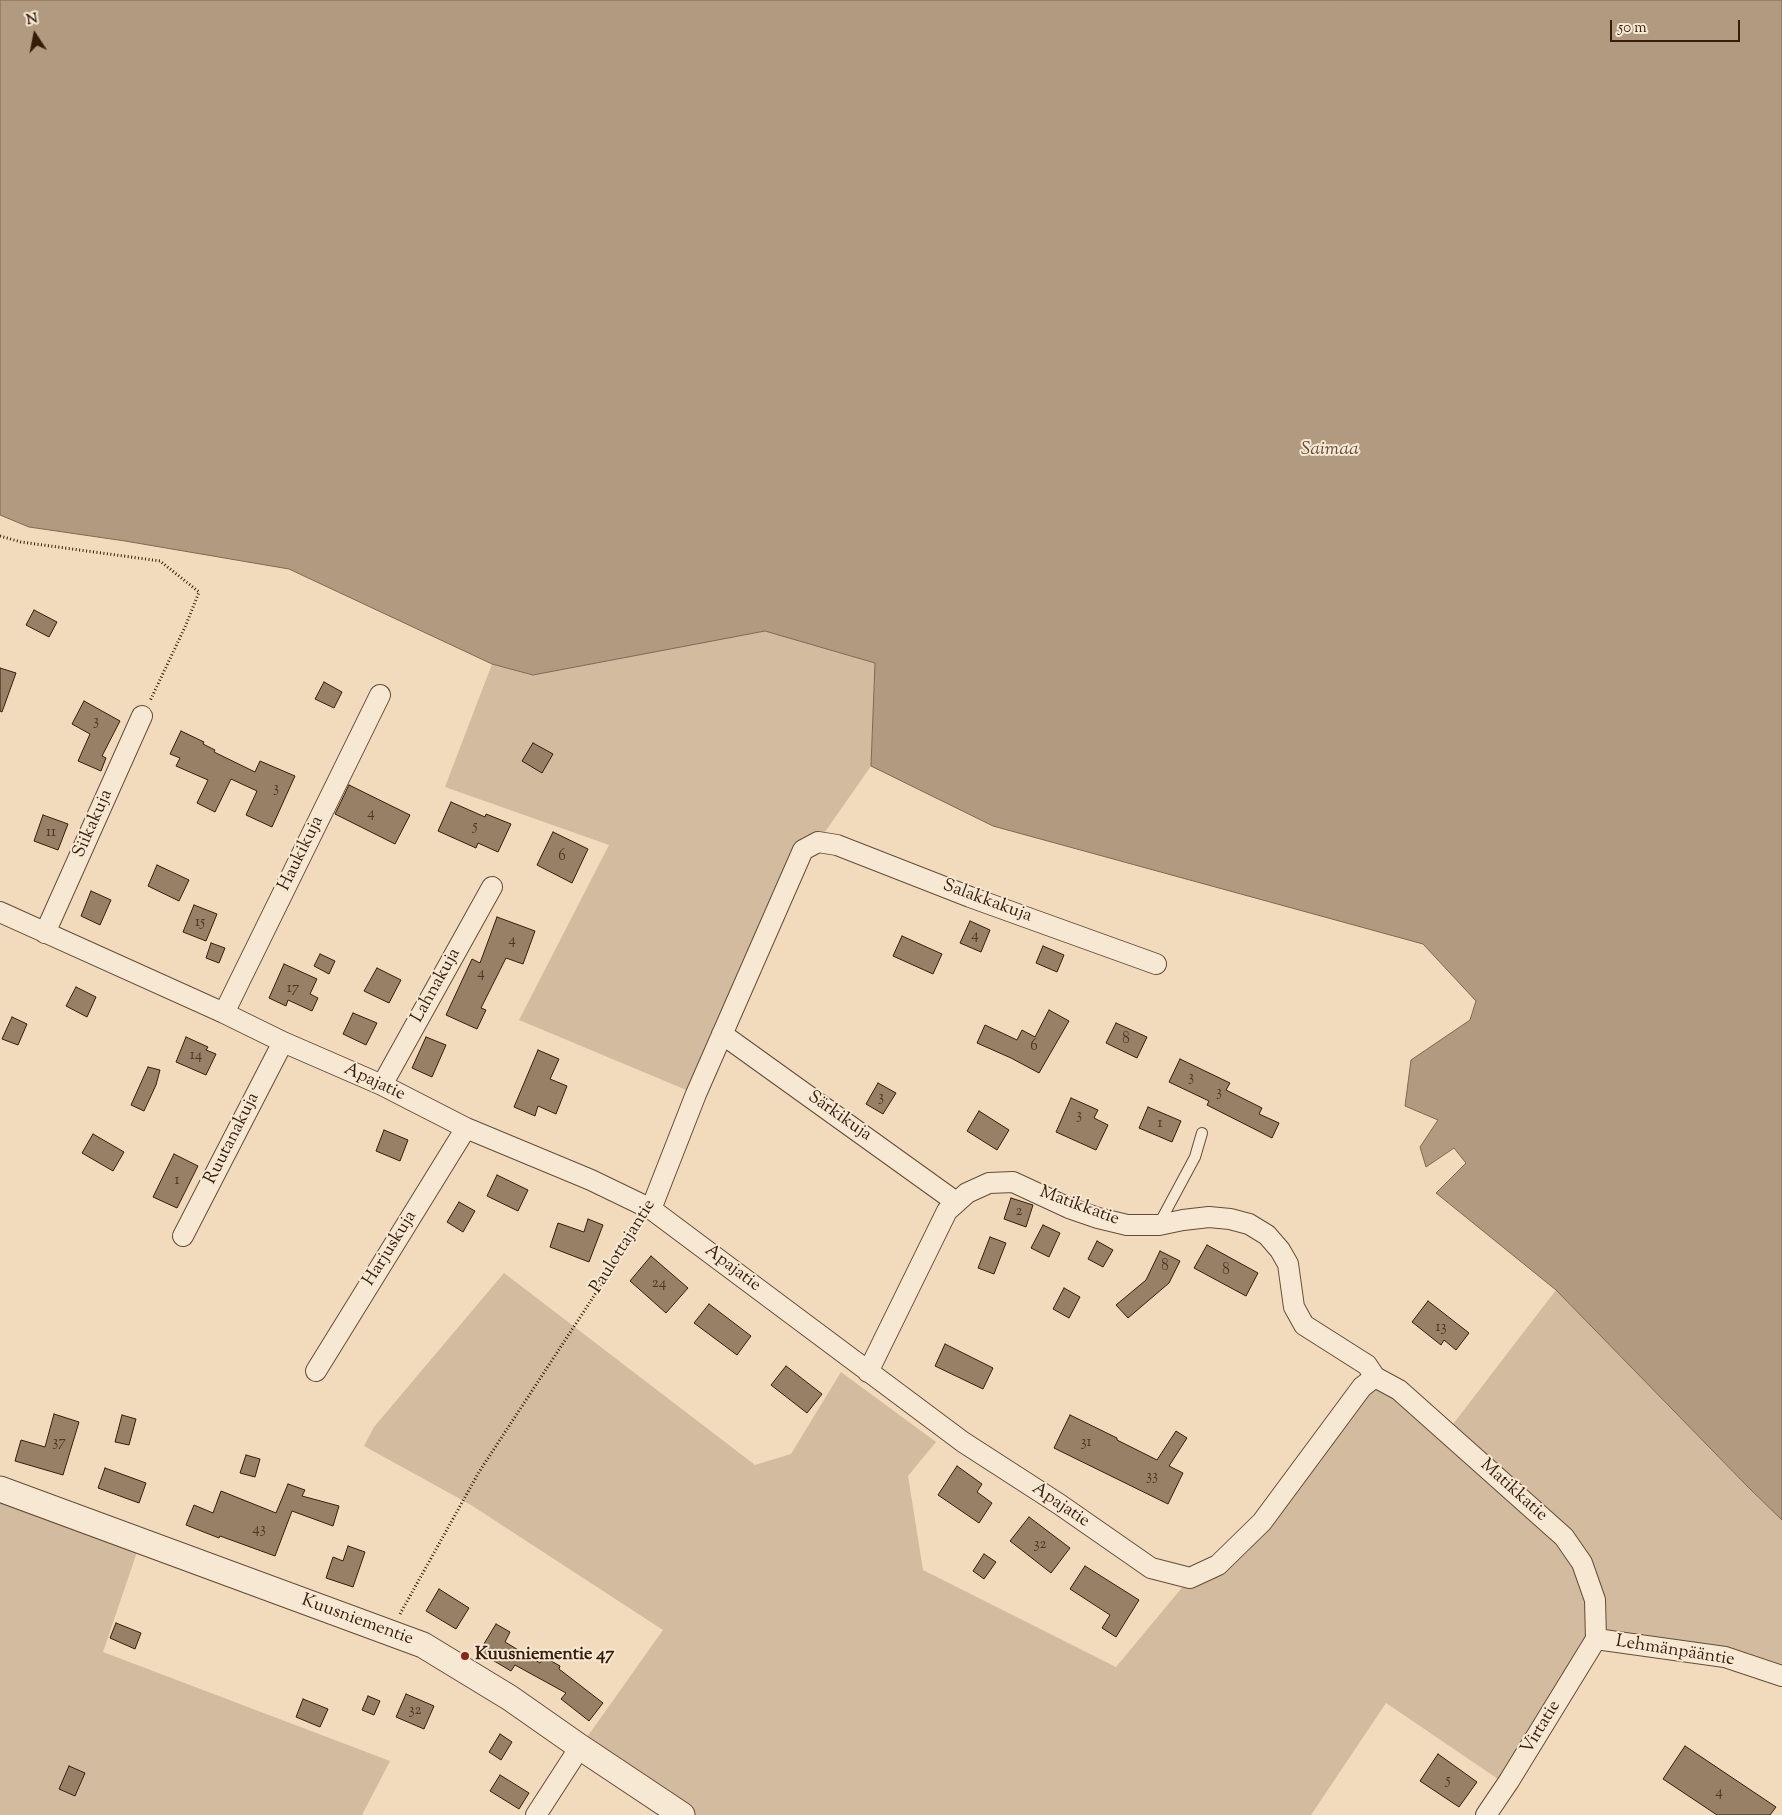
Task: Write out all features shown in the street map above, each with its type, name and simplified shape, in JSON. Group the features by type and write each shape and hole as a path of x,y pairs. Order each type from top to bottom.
{"street":[{"name":"Haukikuja","path":"224,1013 380,696"},
{"name":"Siikakuja","path":"45,932 142,716"},
{"name":"Salakkakuja","path":"818,842 836,845 1156,964"},
{"name":"Paulottajantie","path":"651,1209 696,1094 803,850 818,842"},
{"name":"Lahnakuja","path":"382,1085 492,887"},
{"name":"Apajatie","path":"0,912 224,1013 283,1042 382,1085 466,1128 591,1180 651,1209 963,1442 1059,1504 1151,1568 1190,1578 1218,1565 1262,1522 1368,1382"},
{"name":"Särkikuja","path":"722,1034 956,1202"},
{"name":"Ruutanakuja","path":"183,1236 283,1042"},
{"name":"Harjuskuja","path":"316,1370 466,1128"},
{"name":"Matikkatie","path":"868,1372 947,1211 967,1193 989,1183 1013,1182 1069,1208 1127,1225 1158,1225 1200,1218 1230,1218 1249,1224 1267,1236 1280,1250 1288,1264 1294,1308 1304,1325 1367,1366 1368,1382 1399,1390 1564,1537 1582,1563 1595,1600 1596,1639"},
{"name":"Kuusniementie","path":"0,1490 423,1645 510,1698 682,1815"},
{"name":"Lehmänpääntie","path":"1596,1639 1725,1657 1782,1676"},
{"name":"Virtatie","path":"1486,1815 1596,1639"},
{"path":"536,1815 580,1747"}],"lane":[{"path":"1158,1225 1195,1157 1202,1133"}],"path":[{"path":"0,536 21,542 160,561 200,592 142,716"},
{"name":"Paulottajantie","path":"390,1633 479,1472 651,1209"}],"shaded area":[{"path":"765,631 875,663 871,766 818,842 696,1094 519,1020 609,845 445,787 492,664 533,675"},
{"path":"504,1273 755,1465 791,1454 841,1372 936,1442 908,1476 923,1570 1116,1667 1190,1578 1218,1565 1375,1377 1447,1432 1556,1290 1782,1520 1782,1676 1596,1639 1509,1781 1498,1779 1386,1703 1311,1815 682,1815 580,1747 663,1630 471,1505 364,1446 374,1427"},
{"path":"0,1499 137,1552 103,1652 390,1761 362,1815 0,1815"}],"water":[{"name":"Saimaa","path":"0,0 1782,0 1782,1520 1556,1290 1436,1193 1466,1163 1454,1148 1426,1167 1420,1147 1438,1120 1405,1106 1411,1060 1470,1020 1476,1001 1423,944 993,826 871,766 875,663 765,631 533,675 492,664 289,569 29,527 0,515"}],"building":[{"path":"34,610 57,622 49,637 26,625"},
{"path":"0,668 16,673 2,712 0,711"},
{"path":"324,682 342,692 334,708 315,699"},
{"path":"84,701 120,721 102,756 106,758 101,771 78,761 90,734 72,724"},
{"path":"181,731 204,742 203,744 215,750 214,752 255,772 260,761 295,776 272,827 246,815 257,791 231,779 215,812 197,803 208,780 176,766 180,758 170,754"},
{"path":"533,743 553,754 542,773 522,761"},
{"path":"349,785 410,815 395,844 335,814"},
{"path":"451,802 485,817 486,814 511,824 498,852 478,843 476,848 438,831"},
{"path":"43,815 68,824 58,850 34,841"},
{"path":"553,832 588,849 572,883 537,865"},
{"path":"157,865 189,880 179,901 148,886"},
{"path":"91,891 111,900 100,925 81,916"},
{"path":"194,905 217,914 206,941 183,932"},
{"path":"497,917 535,931 523,964 506,958 481,1008 486,1010 477,1029 446,1015 472,959 480,963"},
{"path":"970,921 990,930 981,952 960,943"},
{"path":"902,936 942,954 933,974 893,956"},
{"path":"211,943 225,948 219,963 206,958"},
{"path":"1043,946 1064,955 1057,972 1036,963"},
{"path":"320,954 335,961 329,974 314,966"},
{"path":"284,964 317,979 310,994 318,998 312,1011 288,1000 286,1006 269,998"},
{"path":"377,968 401,980 389,1003 364,991"},
{"path":"76,987 96,997 87,1017 66,1006"},
{"path":"1049,1010 1069,1021 1039,1073 977,1043 985,1025 1017,1040 1022,1030 1035,1037"},
{"path":"353,1013 377,1023 366,1045 343,1034"},
{"path":"12,1017 27,1024 18,1045 2,1039"},
{"path":"1116,1023 1147,1037 1137,1058 1106,1043"},
{"path":"186,1037 208,1047 206,1050 216,1054 206,1075 176,1062"},
{"path":"426,1037 446,1045 432,1077 412,1068"},
{"path":"538,1050 559,1059 550,1079 567,1086 556,1114 538,1106 535,1116 514,1107"},
{"path":"1180,1059 1230,1083 1226,1090 1262,1108 1259,1114 1279,1123 1272,1138 1207,1105 1209,1101 1169,1082"},
{"path":"148,1067 160,1070 156,1085 144,1111 131,1105"},
{"path":"878,1083 896,1093 883,1114 866,1104"},
{"path":"1071,1098 1098,1110 1094,1118 1108,1125 1096,1150 1056,1132"},
{"path":"1148,1107 1181,1121 1172,1142 1139,1128"},
{"path":"979,1111 1009,1130 997,1150 967,1131"},
{"path":"384,1130 408,1140 400,1161 376,1151"},
{"path":"93,1134 124,1152 113,1171 82,1153"},
{"path":"174,1154 198,1166 177,1208 153,1197"},
{"path":"497,1175 528,1190 518,1211 487,1196"},
{"path":"1011,1198 1033,1205 1026,1227 1004,1219"},
{"path":"459,1202 475,1211 463,1232 447,1222"},
{"path":"588,1219 603,1225 589,1262 550,1247 558,1223 584,1232"},
{"path":"1043,1225 1060,1233 1049,1257 1031,1248"},
{"path":"990,1237 1006,1243 994,1274 978,1268"},
{"path":"1097,1241 1113,1250 1103,1267 1088,1259"},
{"path":"1207,1245 1258,1273 1246,1296 1194,1268"},
{"path":"1160,1251 1180,1261 1169,1283 1128,1318 1116,1305 1146,1280"},
{"path":"651,1256 688,1288 666,1313 630,1281"},
{"path":"1064,1288 1080,1297 1069,1318 1053,1309"},
{"path":"1428,1301 1469,1333 1456,1350 1444,1340 1441,1345 1412,1322"},
{"path":"709,1304 751,1336 737,1355 694,1323"},
{"path":"945,1344 993,1368 983,1389 935,1366"},
{"path":"786,1366 822,1394 807,1413 771,1385"},
{"path":"54,1414 79,1422 63,1475 15,1461 21,1440 45,1447"},
{"path":"122,1415 136,1419 129,1445 115,1442"},
{"path":"1070,1415 1157,1460 1176,1431 1187,1438 1169,1466 1183,1473 1168,1504 1054,1448"},
{"path":"246,1455 260,1459 255,1477 240,1473"},
{"path":"957,1466 982,1484 977,1492 992,1503 979,1523 938,1495"},
{"path":"105,1468 146,1483 139,1503 98,1488"},
{"path":"288,1484 305,1490 302,1496 339,1506 333,1526 292,1511 275,1556 186,1525 194,1505 213,1513 221,1491 276,1513"},
{"path":"1029,1517 1070,1548 1051,1573 1010,1541"},
{"path":"348,1546 365,1552 353,1587 326,1578 333,1557 343,1561"},
{"path":"984,1554 996,1562 984,1579 973,1571"},
{"path":"1085,1566 1139,1600 1116,1637 1102,1628 1110,1615 1070,1589"},
{"path":"439,1589 469,1608 456,1629 426,1611"},
{"path":"116,1623 141,1633 135,1649 110,1638"},
{"path":"496,1624 510,1632 505,1642 540,1663 544,1657 560,1666 559,1669 603,1703 589,1721 561,1699 566,1693 515,1665 511,1671 479,1652"},
{"path":"406,1694 434,1706 424,1729 396,1717"},
{"path":"368,1696 380,1701 374,1715 362,1710"},
{"path":"303,1699 328,1709 320,1727 296,1717"},
{"path":"500,1734 512,1742 501,1760 489,1752"},
{"path":"1685,1746 1776,1807 1770,1815 1717,1815 1663,1779"},
{"path":"1438,1754 1477,1782 1459,1807 1420,1781"},
{"path":"69,1766 85,1773 75,1796 59,1789"},
{"path":"500,1775 529,1793 519,1809 490,1791"}],"place":[{"name":"Kuusniementie 47","path":"465,1656"}]}
